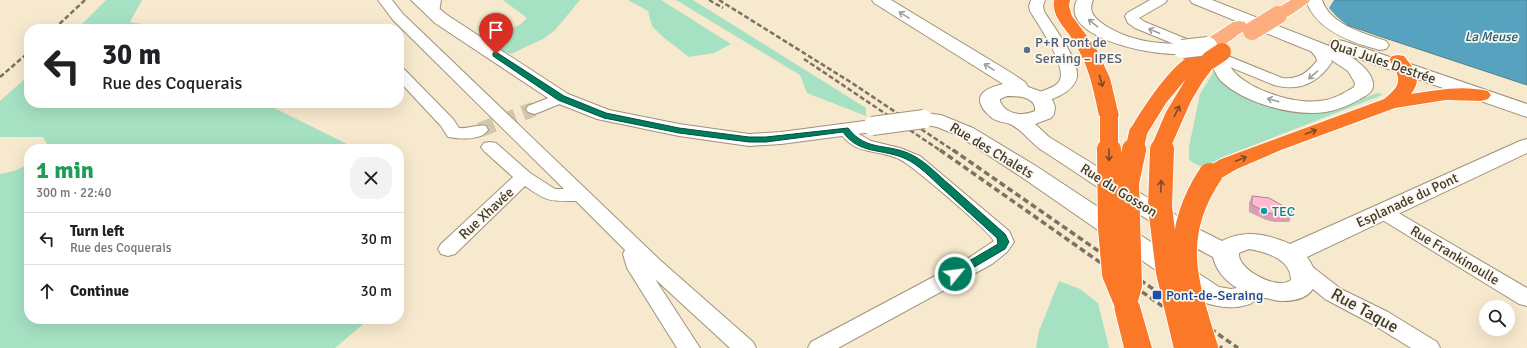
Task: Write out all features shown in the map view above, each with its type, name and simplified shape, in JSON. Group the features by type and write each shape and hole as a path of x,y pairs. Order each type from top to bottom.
{"highway":[{"path":"1062,0 1061,6 1064,16 1087,48 1101,78 1109,116 1110,228 1114,274 1126,303 1135,339"},
{"path":"1126,303 1130,286 1126,182 1138,132 1167,87 1180,72 1212,56"},
{"path":"1186,348 1168,272 1160,207 1162,147 1169,127 1184,96 1195,77 1212,56"},
{"path":"1391,103 1404,92 1408,86 1404,70"},
{"path":"1206,348 1193,304 1185,268 1184,240 1193,206 1202,186 1210,175 1229,164 1274,146 1391,103 1446,94 1481,95"}],"main road":[{"path":"1212,56 1241,17 1280,7"}],"street":[{"path":"385,0 398,17 580,195 745,348"},
{"path":"880,0 1003,76 1018,86 1020,90"},
{"path":"1038,0 1036,6 1037,11 1062,52 1070,72 1068,81 1064,85 1040,98"},
{"path":"1085,0 1082,8 1084,15 1093,24 1107,33 1147,46 1182,49 1212,56 1225,75 1238,86 1272,100 1299,106 1327,106 1356,94 1363,89 1364,83 1356,68 1343,58 1308,40 1223,11 1198,0"},
{"path":"1160,0 1132,16 1133,20 1140,25 1279,82 1288,84 1302,83 1325,62 1323,56 1308,40"},
{"path":"1206,0 1241,17 1308,40 1370,66 1404,70 1527,140"},
{"path":"1314,0 1317,9 1326,19 1340,29 1366,40 1527,96"},
{"name":"Rue des Chalets","path":"428,4 561,98 604,115 632,122 729,138 766,139 924,119 941,121 966,132 1028,171 1211,295 1230,300 1243,297 1259,287"},
{"name":"Quai Jules Destrée","path":"1241,17 1280,7 1404,70 1527,111"},
{"name":"Quai Jules Destrée","path":"1404,70 1527,105"},
{"path":"404,78 454,133 466,134 480,130"},
{"path":"1007,90 1020,90 1040,98 1045,103 1046,108 1044,114 1034,119 1018,120 994,110 990,100 991,96 996,93 1007,90"},
{"path":"534,109 561,98"},
{"name":"Rue du Gosson","path":"1018,120 1042,141 1193,237 1226,253"},
{"path":"819,348 969,266 1002,246 1004,242 1002,236 953,192 910,158 894,151 868,147 859,143 852,139 845,129"},
{"name":"Esplanade du Pont","path":"1296,263 1383,212 1527,140"},
{"name":"Rue Xhavée","path":"490,147 524,177 551,195 580,195"},
{"name":"Rue Xhavée","path":"448,249 524,177"},
{"name":"Rue Frankinoulle","path":"1383,212 1527,298"},
{"path":"1249,241 1263,243 1277,248 1296,263 1305,278 1303,284 1290,291 1270,290 1259,287 1237,275 1230,268 1226,260 1226,253 1229,246 1238,242 1249,241"},
{"path":"637,249 634,254 637,268 689,348"},
{"name":"Rue Taque","path":"1296,263 1334,294 1380,318 1429,348"}],"green space":[{"path":"106,0 142,0 130,22 141,24 82,24"},
{"path":"503,0 580,0 555,30 543,39 511,54 482,43 505,30 520,25 527,18"},
{"path":"628,0 661,0 731,44 714,53 689,57 663,37 652,26 648,11"},
{"path":"676,0 693,0 866,108 866,116 807,93 800,75"},
{"path":"1215,70 1250,96 1347,106 1378,93 1382,95 1231,154 1203,167 1193,163 1189,159 1189,147 1200,94"},
{"path":"24,79 24,108 274,108 347,144 47,144 43,137 0,137 0,101"},
{"path":"24,166 24,324 363,324 335,348 0,348 0,174 14,171"},
{"path":"1059,281 1080,289 1098,303 1109,348 1036,348 1039,331"}],"water":[{"name":"La Meuse","path":"1275,0 1527,0 1527,85 1379,36"}],"pier":[{"path":"1273,0 1334,0 1329,8 1349,27"}],"building":[{"path":"1252,196 1269,198 1292,211 1292,215 1277,215 1269,213 1252,205"}],"tunnel":[{"path":"480,130 534,109"}],"railway":[{"path":"59,24 85,0"},
{"path":"709,0 723,8"},
{"path":"719,0 852,83 954,151"},
{"path":"0,77 24,56"},
{"path":"804,59 941,151"},
{"path":"940,150 1222,348"},
{"path":"953,150 1238,348"}],"place":[{"name":"P+R Pont de Seraing – IPES","path":"1027,50"},
{"name":"TEC","path":"1264,211"},
{"name":"Pont-de-Seraing","path":"1157,295"}],"route":[{"path":"496,54 561,98 582,108 632,122 749,140 845,129 852,139 868,147 894,151 902,154 920,164 1002,236 1004,242 1002,246 955,274"}]}
